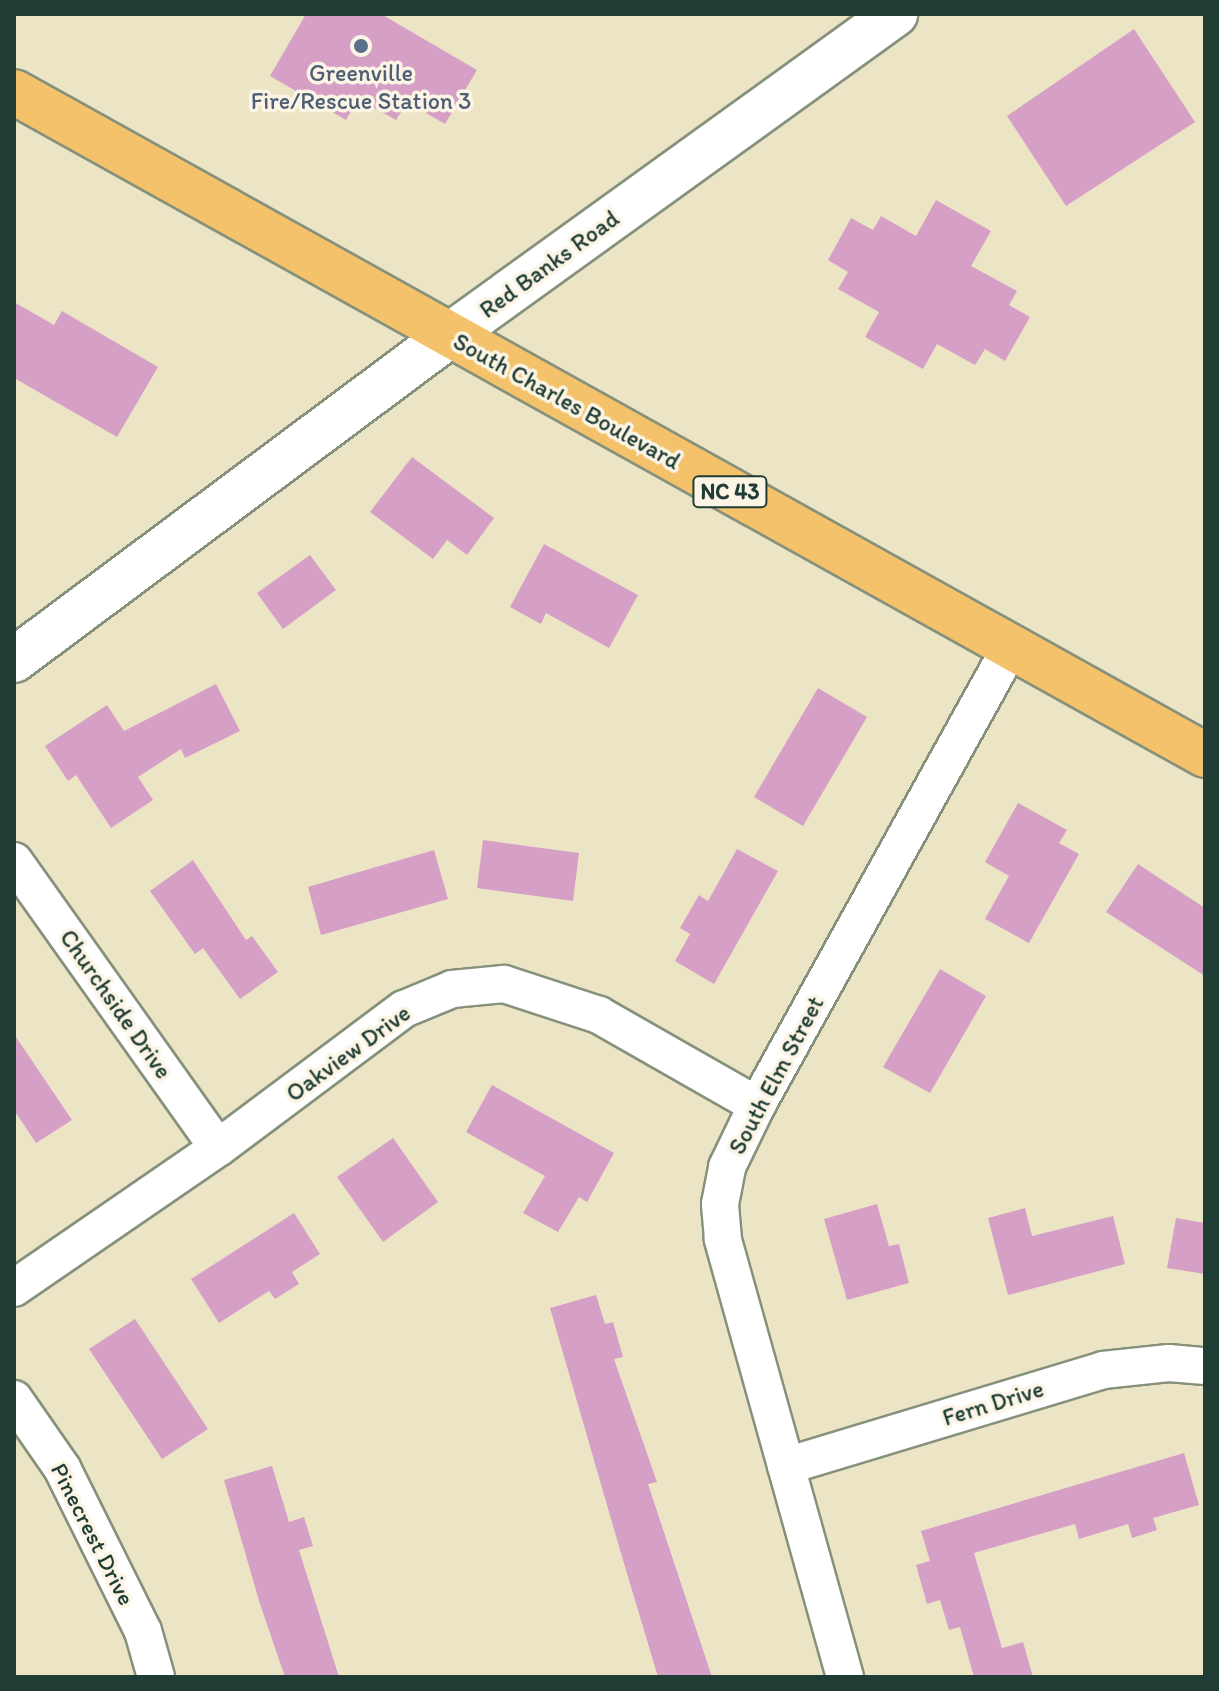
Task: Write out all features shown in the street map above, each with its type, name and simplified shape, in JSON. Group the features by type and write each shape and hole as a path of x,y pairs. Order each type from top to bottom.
{"main road":[{"name":"South Charles Boulevard","path":"14,92 1205,755"}],"street":[{"name":"Red Banks Road","path":"14,660 450,335 895,14"},
{"name":"South Elm Street","path":"845,1677 723,1239 720,1204 727,1167 757,1105 1010,648"},
{"name":"Churchside Drive","path":"14,861 218,1148"},
{"name":"Oakview Drive","path":"14,1288 218,1148 404,1009 452,989 504,984 599,1015 757,1105"},
{"name":"Fern Drive","path":"786,1466 1103,1370 1169,1363 1205,1366"},
{"name":"Pinecrest Drive","path":"14,1399 62,1468 143,1631 156,1677"}],"building":[{"name":"Greenville Fire/Rescue Station 3","path":"306,14 381,14 477,70 445,124 407,102 396,120 358,99 346,120 270,76"},
{"path":"1134,29 1195,122 1066,206 1007,116"},
{"path":"936,200 991,231 971,266 1017,291 1009,305 1030,317 1005,361 985,349 975,365 937,344 923,369 865,337 879,312 838,289 848,272 828,260 851,218 873,230 881,216 916,236"},
{"path":"14,302 54,325 62,311 158,367 117,437 14,378"},
{"path":"412,457 494,518 467,555 447,540 433,559 370,512"},
{"path":"544,544 638,595 609,648 546,613 541,624 510,607"},
{"path":"310,555 336,590 283,629 257,593"},
{"path":"216,684 240,731 185,758 181,749 138,777 153,800 111,828 76,775 68,781 45,746 107,705 124,731"},
{"path":"818,688 867,717 803,826 754,797"},
{"path":"1018,803 1067,830 1059,843 1079,854 1029,943 985,919 1009,876 985,862"},
{"path":"483,840 579,853 573,901 477,888"},
{"path":"737,849 778,871 714,984 675,961 690,934 680,928 699,895 708,901"},
{"path":"434,850 448,899 321,935 308,887"},
{"path":"193,860 246,940 252,936 278,972 240,999 203,948 195,954 150,891"},
{"path":"1138,864 1205,908 1205,976 1106,912"},
{"path":"940,969 986,996 930,1093 883,1067"},
{"path":"14,1034 72,1120 36,1143 14,1110"},
{"path":"492,1085 614,1153 587,1202 579,1197 558,1232 523,1213 545,1176 466,1132"},
{"path":"393,1138 438,1202 383,1242 337,1177"},
{"path":"877,1204 889,1246 899,1244 909,1283 847,1300 824,1219"},
{"path":"1025,1208 1032,1236 1113,1216 1125,1264 1008,1295 988,1218"},
{"path":"294,1213 320,1254 292,1272 299,1284 275,1299 269,1291 219,1323 191,1279"},
{"path":"1176,1218 1205,1223 1205,1274 1167,1268"},
{"path":"596,1295 605,1324 613,1322 623,1357 614,1359 657,1482 648,1484 712,1677 658,1677 550,1308"},
{"path":"135,1319 208,1429 162,1459 89,1349"},
{"path":"1184,1453 1199,1505 1153,1518 1157,1530 1132,1538 1128,1524 1079,1539 1075,1524 974,1553 1002,1648 1023,1642 1033,1677 974,1677 960,1627 949,1630 940,1600 927,1604 916,1565 930,1561 921,1531"},
{"path":"272,1466 289,1522 304,1517 313,1546 299,1550 339,1677 285,1677 260,1604 224,1480"}],"place":[{"name":"Greenville Fire/Rescue Station 3","path":"361,46"}]}
